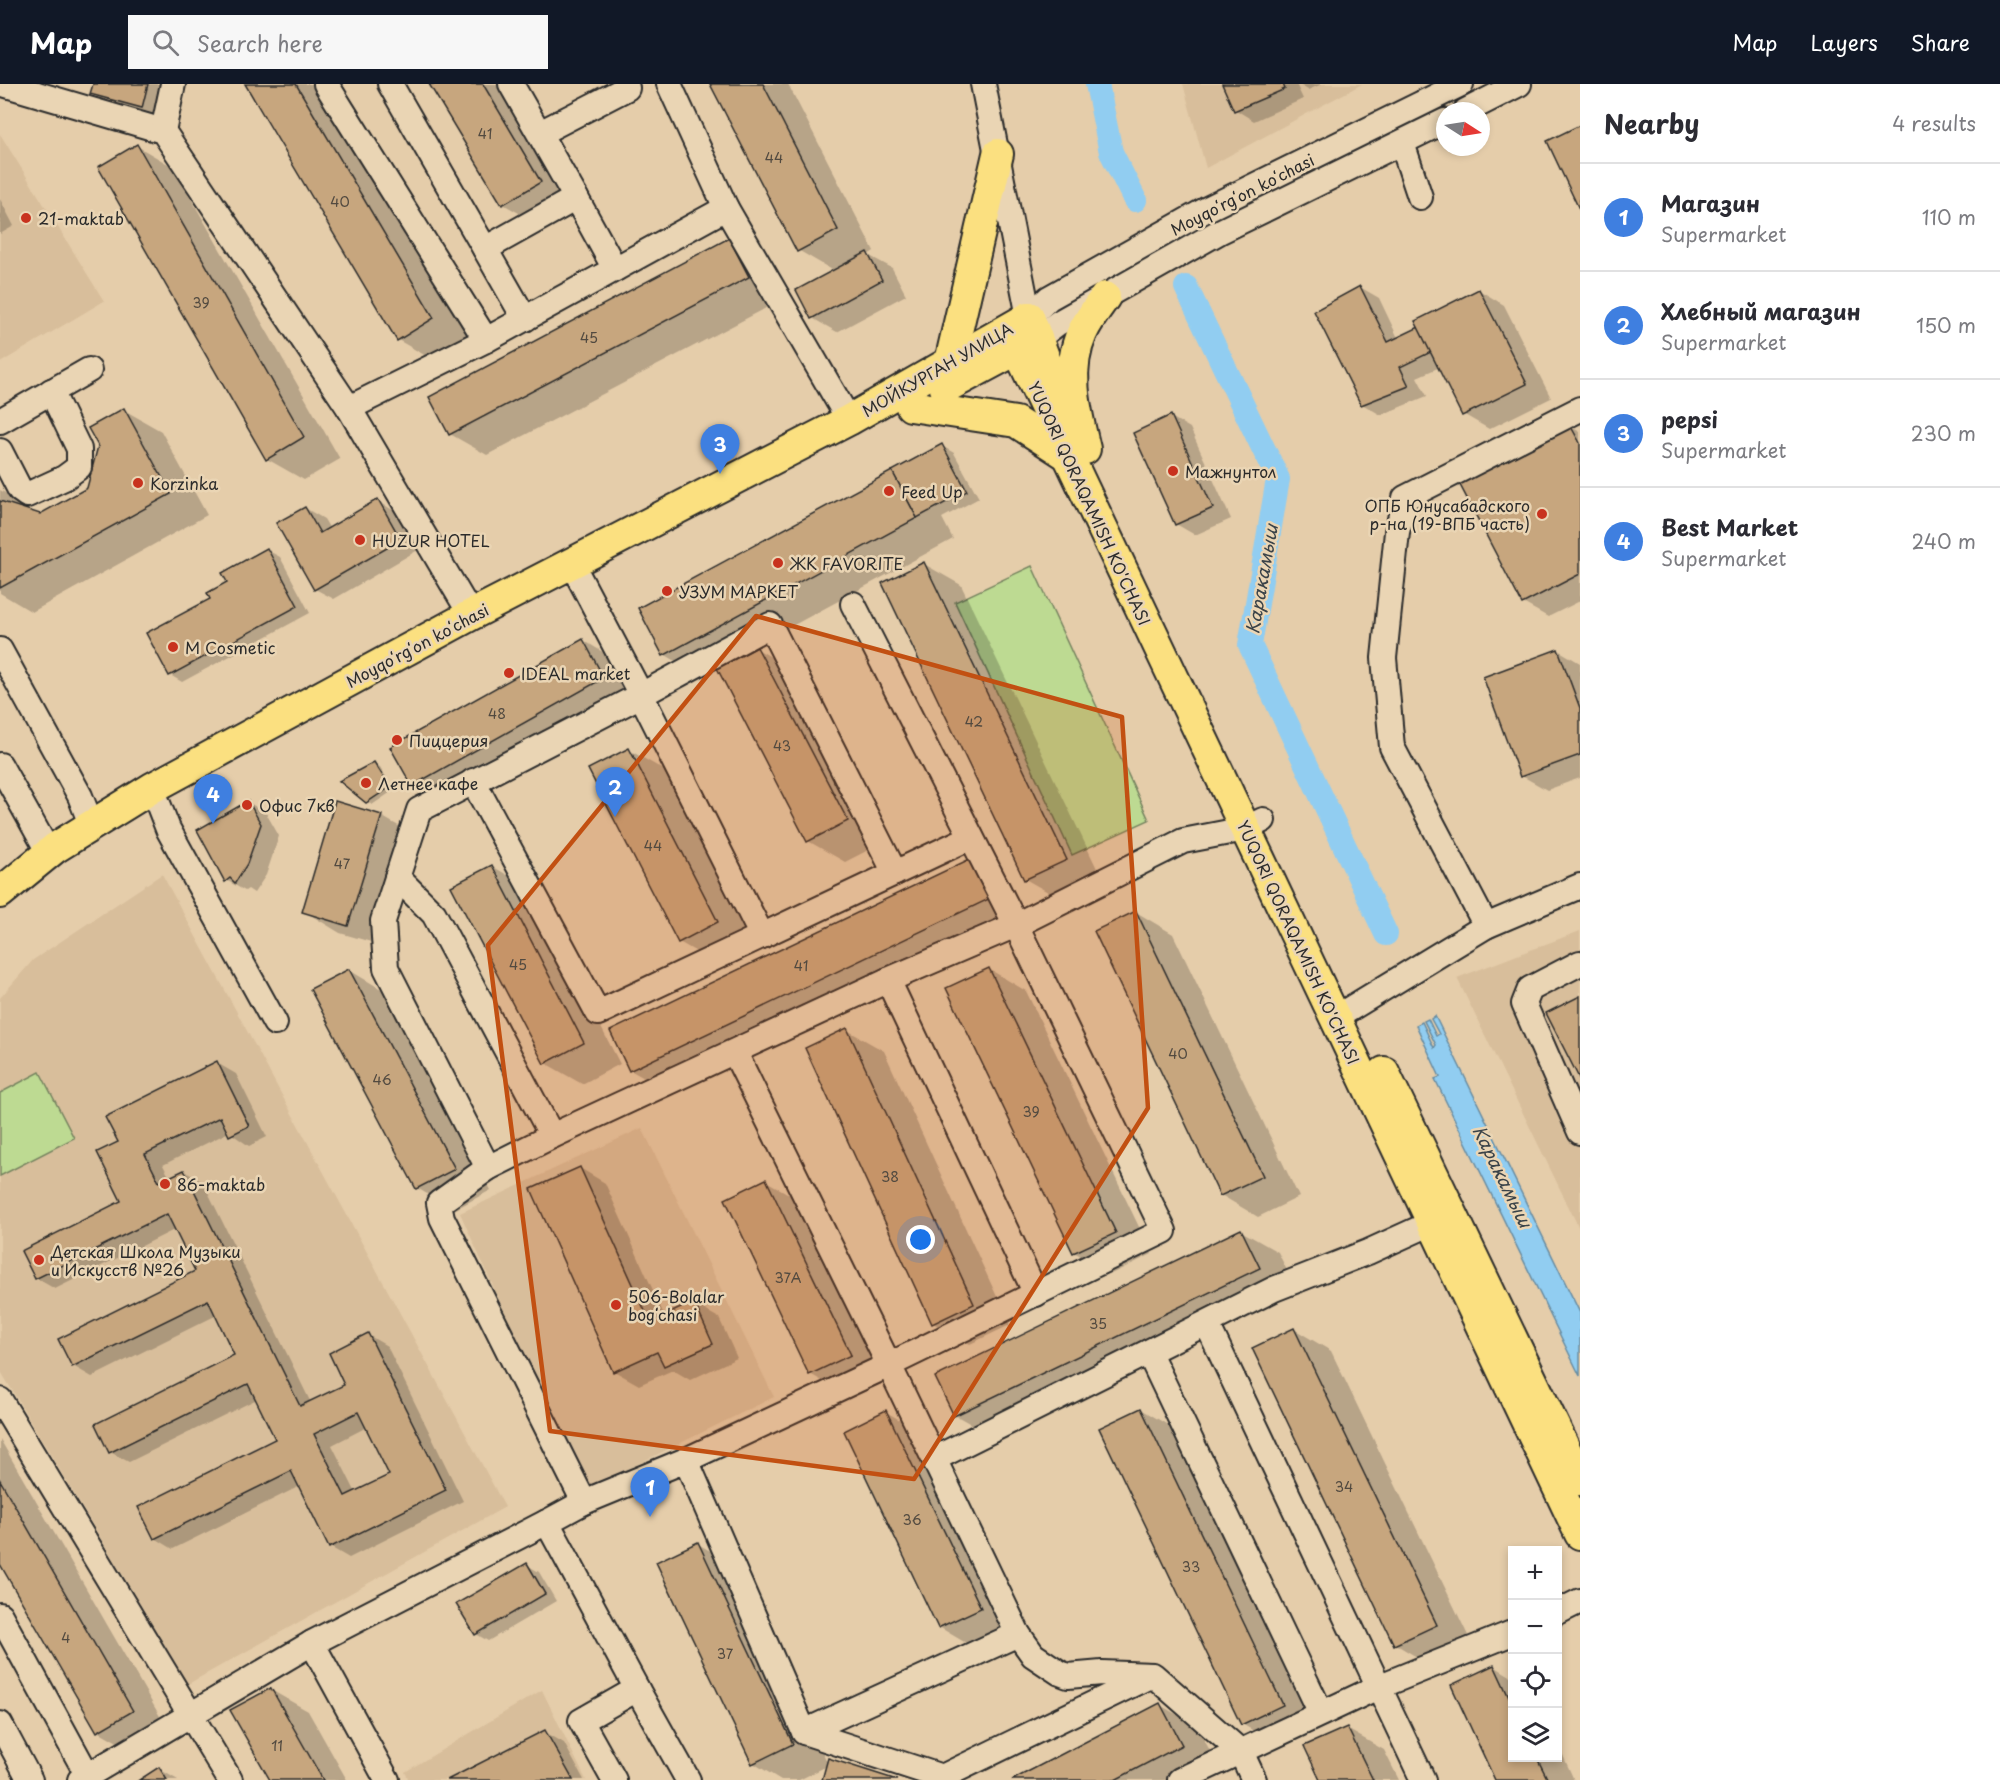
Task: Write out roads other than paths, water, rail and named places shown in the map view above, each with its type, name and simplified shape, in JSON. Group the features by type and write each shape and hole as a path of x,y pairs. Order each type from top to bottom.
{"main road":[{"path":"950,362 998,154"},
{"path":"911,406 1016,422 1076,452 1072,384 1075,358 1082,333 1113,292"},
{"name":"МОЙКУРГАН УЛИЦА","path":"849,420 950,362 1028,335"},
{"name":"МОЙКУРГАН УЛИЦА","path":"849,420 911,406 1028,335"},
{"name":"YUQORI QORAQAMISH KO'CHASI","path":"1028,335 1059,397 1076,452 1442,1218 1580,1534"},
{"name":"Moyqoʻrgʻon koʻchasi","path":"0,893 49,853 91,824 152,788 471,615 849,420"},
{"name":"YUQORI QORAQAMISH KO'CHASI","path":"1442,1218 1580,1480"}],"street":[{"path":"3,84 163,131 349,408 471,615"},
{"path":"163,131 173,84"},
{"path":"326,84 486,340"},
{"path":"390,84 525,319"},
{"path":"512,84 615,269"},
{"path":"669,84 726,208 849,420"},
{"name":"YUQORI QORAQAMISH KO'CHASI","path":"983,84 998,154 1028,335"},
{"name":"Moyqoʻrgʻon koʻchasi","path":"1028,335 1050,298 1209,208 1461,84"},
{"path":"1484,102 1520,84"},
{"path":"540,133 627,88"},
{"name":"Moyqoʻrgʻon koʻchasi","path":"1028,335 1058,323 1219,232 1436,126"},
{"path":"1402,143 1420,196"},
{"path":"485,249 576,198"},
{"path":"349,408 486,340 726,208"},
{"path":"0,421 89,370"},
{"path":"0,451 20,490 27,495 64,478 80,466 79,449 51,391"},
{"path":"1486,926 1392,747 1384,658 1397,532 1405,498 1580,409"},
{"path":"572,564 762,936"},
{"path":"0,1615 84,1778 312,1642 584,1502 686,1460 889,1365 1164,1231 1016,926 853,604"},
{"path":"488,1168 386,968 382,921 419,810 770,625 895,873"},
{"path":"0,650 80,796 91,824"},
{"path":"0,765 49,853"},
{"path":"473,781 598,1013 971,837"},
{"path":"152,788 168,829 275,1023"},
{"path":"584,1502 442,1218 440,1203 488,1168 552,1136 888,980 1016,926 1183,841 1254,825"},
{"path":"397,877 434,914 552,1136"},
{"path":"1344,1012 1486,926 1580,886"},
{"path":"1580,963 1530,989 1524,1004 1580,1132"},
{"path":"888,980 1036,1294"},
{"path":"735,1053 889,1365 1018,1635 1033,1655 1060,1674 1068,1676 1102,1673 1153,1675 1240,1752 1254,1780"},
{"path":"934,1459 1274,1289 1442,1218"},
{"path":"1207,1324 1423,1780"},
{"path":"1149,1353 1321,1713"},
{"path":"0,1400 231,1780"},
{"path":"686,1460 804,1731 942,1777 1153,1675"},
{"path":"547,1522 688,1780"},
{"path":"1562,1610 1580,1601"},
{"path":"804,1731 1018,1635"},
{"path":"1180,1780 1378,1687 1508,1635"},
{"path":"312,1642 387,1780"},
{"path":"614,1780 581,1720 637,1689"},
{"path":"0,1724 30,1780"}],"water":[{"path":"1435,1016 1580,1313 1580,1376 1435,1079 1440,1077 1416,1025 1422,1022 1434,1048 1436,1045 1424,1021 1428,1019 1436,1036 1439,1034 1431,1019"}],"waterway":[{"name":"Каракамыш","path":"1097,84 1111,152 1135,200"},
{"name":"Каракамыш","path":"1186,287 1278,479 1250,645 1386,934"}],"place":[{"name":"21-maktab","path":"26,218"},
{"name":"Мажнунтол","path":"1173,471"},
{"name":"pepsi","path":"720,474"},
{"name":"Korzinka","path":"138,483"},
{"name":"Feed Up","path":"889,491"},
{"name":"ОПБ Юнусабадского р-на (19-ВПБ часть)","path":"1542,514"},
{"name":"HUZUR HOTEL","path":"360,540"},
{"name":"ЖК FAVORITE","path":"778,563"},
{"name":"УЗУМ МАРКЕТ","path":"667,591"},
{"name":"M Cosmetic","path":"173,647"},
{"name":"IDEAL market","path":"509,673"},
{"name":"Пиццерия","path":"397,740"},
{"name":"Летнее кафе","path":"366,783"},
{"name":"Офис 7кв","path":"247,805"},
{"name":"Хлебный магазин","path":"615,817"},
{"name":"Best Market","path":"213,824"},
{"name":"86-maktab","path":"165,1184"},
{"name":"Детская Школа Музыки и Искусств №26","path":"39,1260"},
{"name":"506-Bolalar bogʻchasi","path":"616,1305"},
{"name":"Магазин","path":"650,1517"}]}
